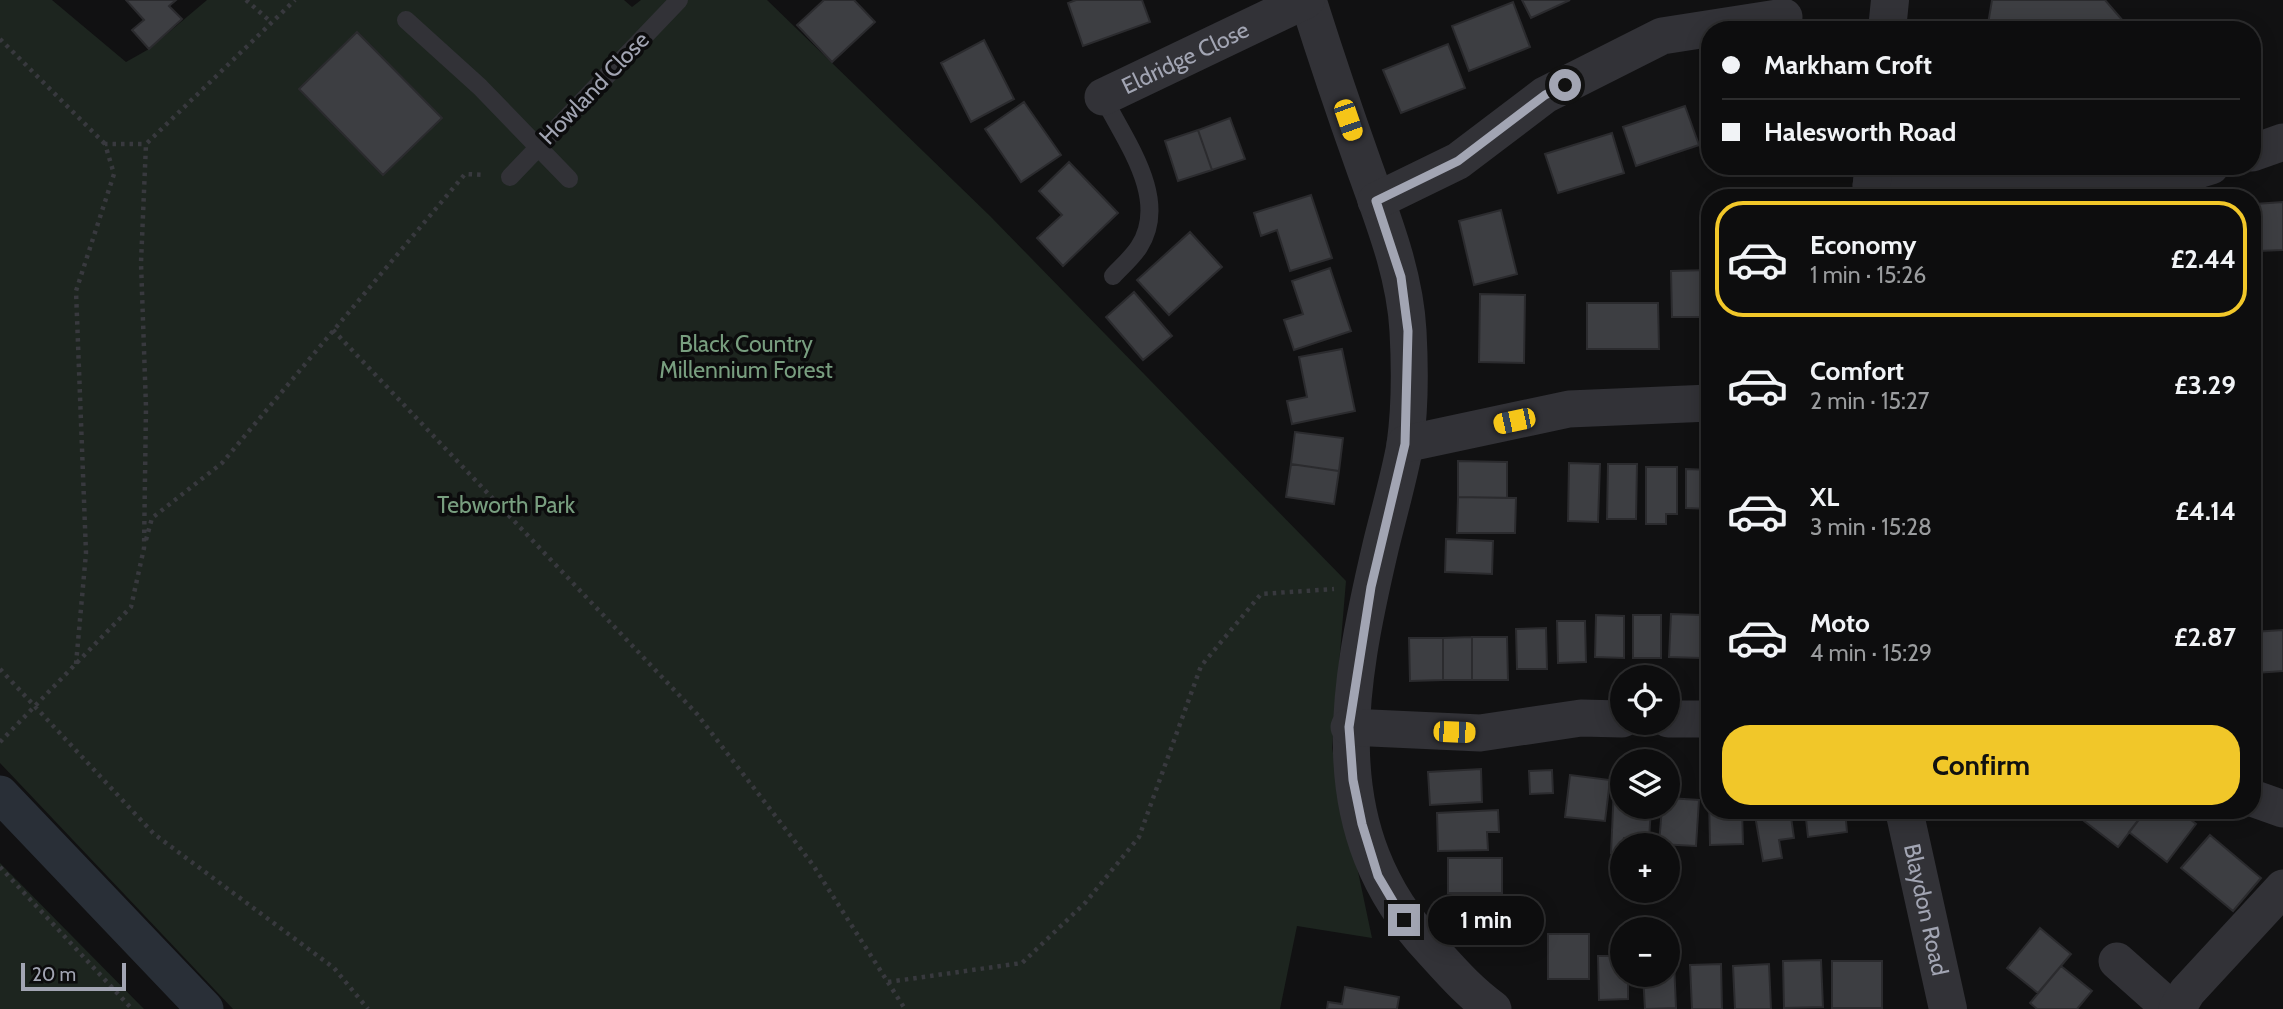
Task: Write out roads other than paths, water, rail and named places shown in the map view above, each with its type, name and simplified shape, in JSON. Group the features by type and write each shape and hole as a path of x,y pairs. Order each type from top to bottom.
{"street":[{"name":"Eldridge Close","path":"1103,97 1307,0"},
{"path":"1307,0 1401,277 1408,331 1405,444 1371,587 1349,727 1355,791 1378,876 1404,920 1479,1004"},
{"path":"1887,21 1890,0"},
{"path":"1758,21 1784,17"},
{"path":"1376,201 1458,161 1545,95 1662,36 1701,30"},
{"path":"2261,150 2283,142"},
{"path":"2085,189 2117,187 2185,175"},
{"path":"1872,183 1961,189"},
{"path":"1405,444 1569,409 1701,402"},
{"path":"1349,727 1480,733 1581,718 1610,719"},
{"path":"2261,801 2283,809"},
{"name":"Blaydon Road","path":"1906,819 1948,1009"},
{"path":"2177,1009 2187,992 2283,888"},
{"path":"2117,961 2171,1009"}],"lane":[{"name":"Howland Close","path":"510,177 679,0"},
{"path":"406,20 480,87 569,179"},
{"path":"1103,97 1143,177 1150,199 1150,222 1139,247 1113,275"}],"waterway":[{"path":"0,794 205,1009"}],"park label":[{"name":"Black Country Millennium Forest","path":"746,357"},
{"name":"Tebworth Park","path":"506,505"}]}
